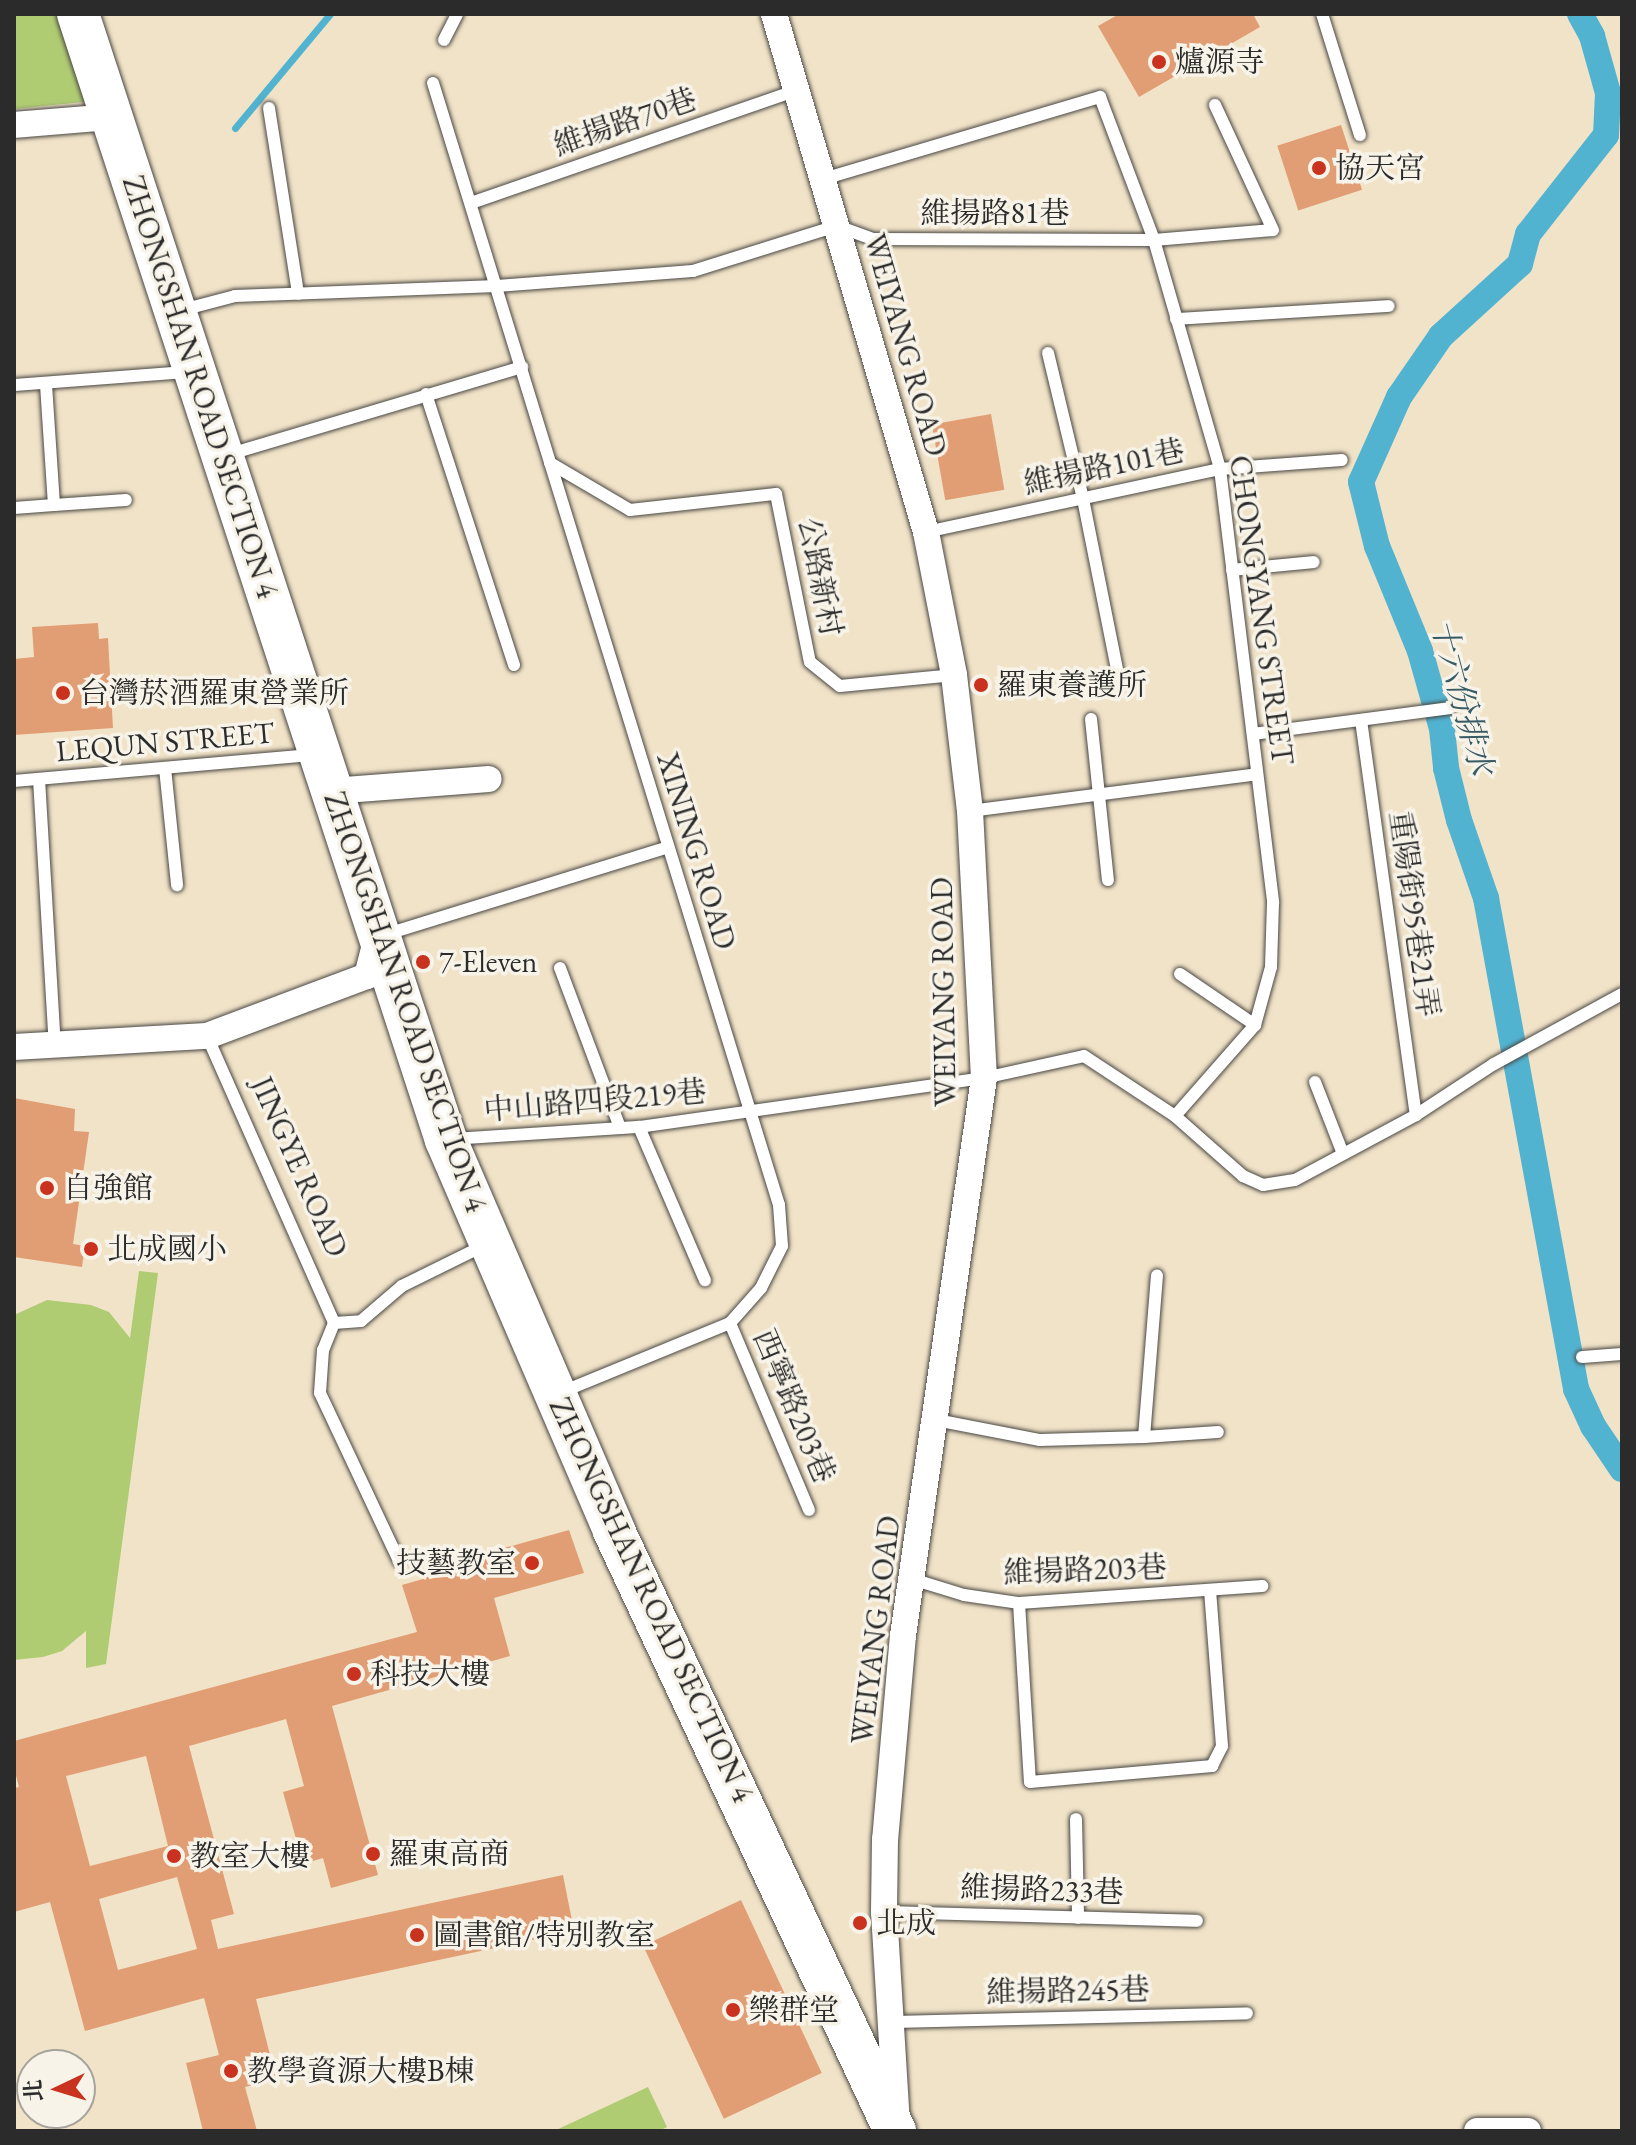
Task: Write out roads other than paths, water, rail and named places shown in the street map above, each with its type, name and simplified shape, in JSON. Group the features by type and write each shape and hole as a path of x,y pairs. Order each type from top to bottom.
{"main road":[{"name":"ZHONGSHAN ROAD SECTION 4","path":"78,14 224,456 377,937 446,1140 614,1531 896,2131"}],"street":[{"name":"WEIYANG ROAD","path":"774,14 926,532 954,675 970,811 984,1078 903,1635 885,1839 884,1912 896,2131"},
{"path":"14,125 112,117"},
{"path":"326,773 489,779"},
{"path":"14,1047 55,1048 207,1036 367,976 377,937"},
{"path":"1477,2131 1528,2131"}],"lane":[{"path":"444,40 457,14"},
{"path":"1322,14 1360,135"},
{"name":"XINING ROAD","path":"433,83 748,1113 779,1205 782,1246 761,1288 730,1323 556,1394"},
{"name":"維揚路70巷","path":"471,203 797,90"},
{"name":"CHONGYANG STREET","path":"823,179 1100,97 1154,240 1220,469 1273,903 1271,967 1255,1025 1175,1116"},
{"name":"維揚路81巷","path":"837,226 873,239 1154,240 1273,230 1215,105"},
{"path":"269,108 298,294"},
{"path":"175,312 235,296 497,286 693,271 837,226"},
{"path":"1176,319 1389,306"},
{"path":"1048,353 1083,499 1118,674"},
{"path":"224,456 522,367"},
{"path":"14,385 194,371"},
{"path":"46,383 54,505"},
{"path":"426,394 514,665"},
{"name":"維揚路101巷","path":"926,532 1220,469 1342,460"},
{"name":"公路新村","path":"550,463 630,510 776,494 810,662 840,686 954,675"},
{"path":"14,508 126,500"},
{"path":"1232,570 1314,562"},
{"path":"1253,734 1450,708"},
{"path":"1091,719 1108,880"},
{"name":"重陽街95巷21弄","path":"1361,720 1416,1115"},
{"path":"165,768 177,885"},
{"name":"LEQUN STREET","path":"14,781 165,768 326,773"},
{"path":"970,811 1257,774"},
{"path":"39,779 55,1048"},
{"path":"377,937 668,847"},
{"path":"560,968 620,1128"},
{"path":"1180,974 1255,1025"},
{"name":"中山路四段219巷","path":"446,1140 639,1127 748,1113 984,1078 1084,1056 1175,1116 1243,1176 1263,1185 1295,1180 1416,1115 1494,1064 1622,994"},
{"name":"JINGYE ROAD","path":"207,1036 334,1323"},
{"path":"1315,1082 1343,1154"},
{"path":"639,1127 705,1280"},
{"path":"399,1561 320,1393 323,1350 334,1323 361,1321 402,1286 490,1243"},
{"path":"1144,1437 1157,1276"},
{"name":"西寧路203巷","path":"730,1323 809,1510"},
{"path":"1582,1357 1622,1354"},
{"path":"936,1420 1040,1440 1218,1432"},
{"name":"維揚路203巷","path":"912,1579 964,1595 1019,1603 1262,1586"},
{"path":"1019,1603 1030,1782 1212,1766 1222,1746 1210,1591"},
{"path":"1076,1819 1078,1918"},
{"name":"維揚路233巷","path":"884,1912 1197,1921"},
{"name":"維揚路245巷","path":"890,2022 1247,2013"}],"waterway":[{"path":"235,128 330,14"},
{"name":"十六份排水","path":"1580,14 1592,36 1608,93 1606,135 1528,234 1520,264 1441,336 1399,397 1361,482 1377,546 1420,651 1442,729 1446,768 1459,820 1486,898 1576,1389 1593,1426 1622,1469"}],"place":[{"name":"爐源寺","path":"1159,62"},
{"name":"協天宮","path":"1319,168"},
{"name":"羅東養護所","path":"981,685"},
{"name":"台灣菸酒羅東營業所","path":"63,693"},
{"name":"7-Eleven","path":"423,962"},
{"name":"自強館","path":"47,1188"},
{"name":"北成國小","path":"91,1249"},
{"name":"技藝教室","path":"532,1563"},
{"name":"科技大樓","path":"354,1674"},
{"name":"羅東高商","path":"373,1854"},
{"name":"教室大樓","path":"174,1856"},
{"name":"北成","path":"860,1923"},
{"name":"圖書館/特別教室","path":"417,1935"},
{"name":"樂群堂","path":"733,2010"},
{"name":"教學資源大樓B棟","path":"231,2071"}]}
